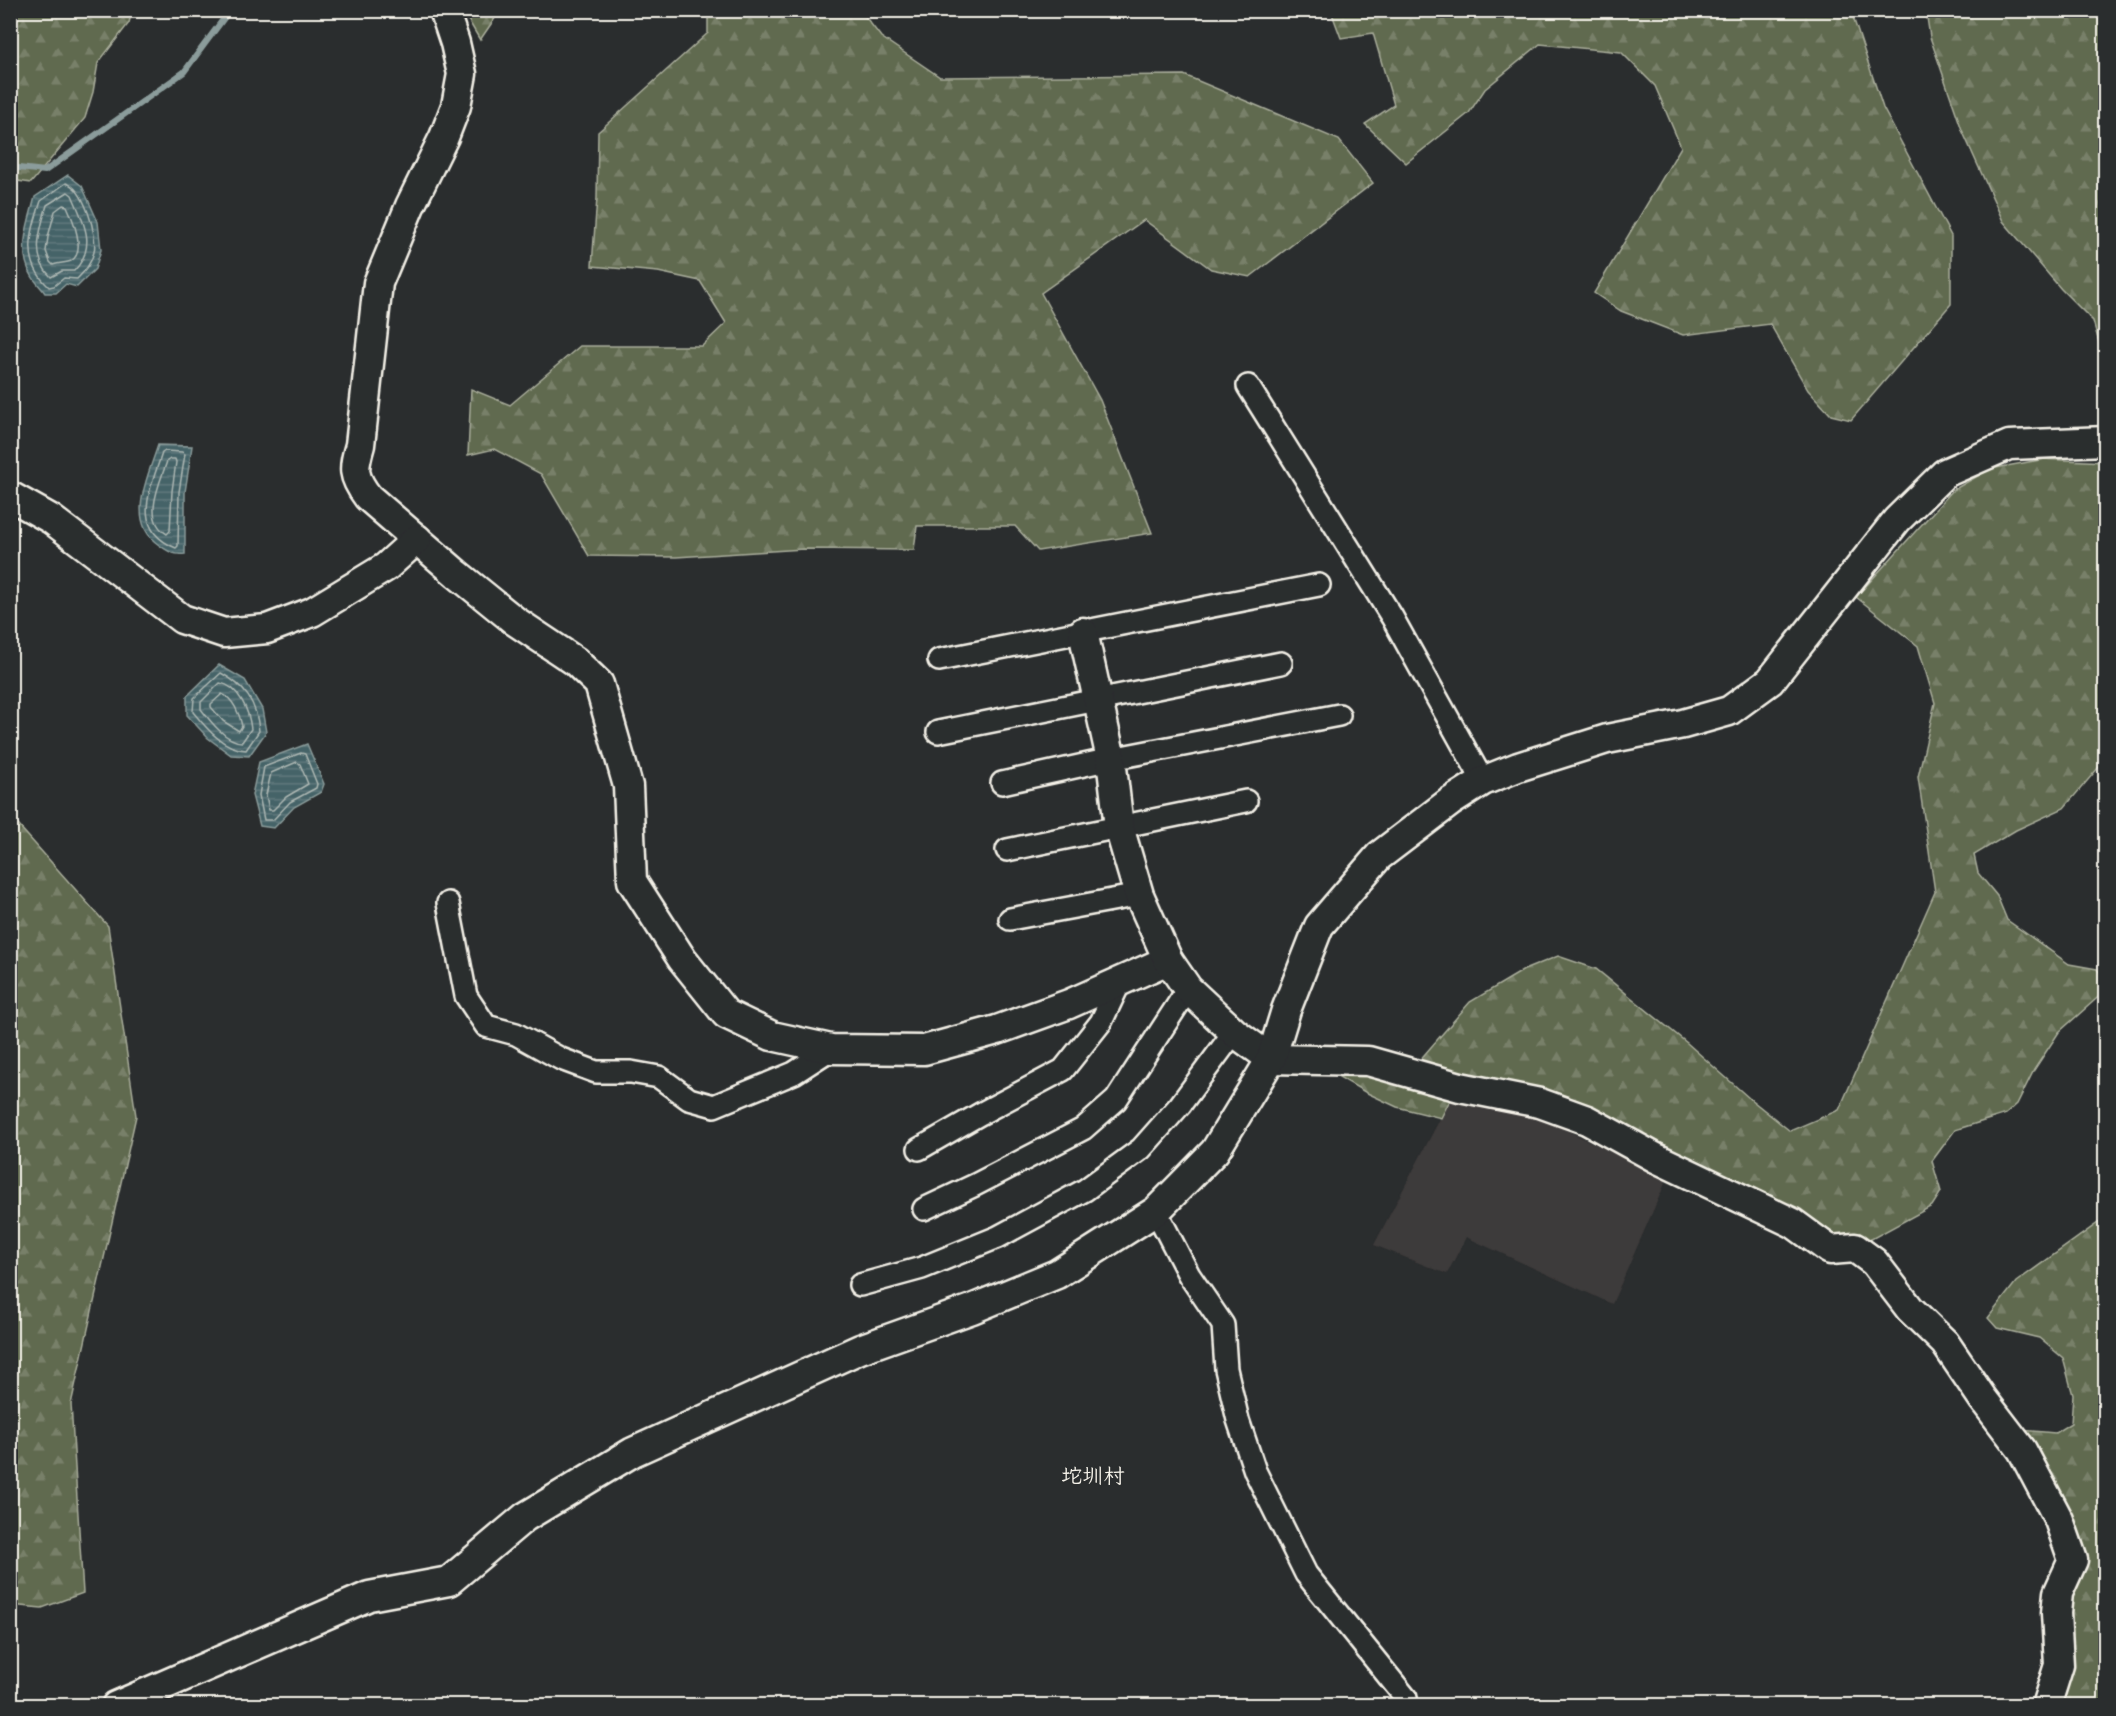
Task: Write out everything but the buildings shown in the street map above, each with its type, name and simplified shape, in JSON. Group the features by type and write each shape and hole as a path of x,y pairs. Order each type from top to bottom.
{"street":[{"path":"444,10 462,74 456,106 444,137 410,206 378,283 360,445 354,466 357,482 368,497 417,539 507,614 575,662 599,684 628,786 632,881 682,959 726,1014 772,1035 831,1049 924,1050 997,1030 1070,1004 1168,960"},
{"path":"1248,386 1392,616 1483,781"},
{"path":"116,1706 369,1596 449,1581 525,1517 633,1452 860,1349 972,1309 1058,1274 1156,1211 1215,1151 1271,1059 1286,1010 1319,926 1379,856 1450,802 1483,781 1518,767 1607,739 1683,724 1729,711 1770,681 1897,520 1945,473 2009,446 2106,441"},
{"path":"10,496 51,519 182,619 224,633 267,629 312,612 386,567 417,539"},
{"path":"939,660 1319,585"},
{"path":"1083,632 1111,759 1119,827 1139,895 1168,960 1188,989 1234,1032 1271,1059 1368,1061 1460,1087 1540,1103 1587,1120 1656,1158 1793,1223 1830,1250 1855,1248 1874,1262 1910,1309 1945,1343 1983,1399 2022,1450 2058,1520 2073,1560 2058,1593 2056,1612 2059,1665 2046,1706"},
{"path":"938,732 1281,663"},
{"path":"1002,783 1111,759 1339,715"},
{"path":"1007,850 1246,801"},
{"path":"1010,919 1139,895"},
{"path":"448,903 466,996 486,1026 516,1034 561,1059 596,1072 631,1072 659,1077 689,1099 714,1106 794,1073 831,1049"},
{"path":"919,1149 1063,1070 1101,1022 1120,982"},
{"path":"924,1209 1083,1129 1116,1100 1188,989"},
{"path":"860,1285 922,1268 998,1237 1085,1190 1141,1149 1180,1105 1234,1032"},
{"path":"1156,1211 1189,1275 1223,1325 1226,1369 1238,1420 1255,1471 1306,1574 1406,1698 1407,1706"}],"shaded area":[{"path":"1451,1098 1523,1109 1667,1179 1612,1304 1466,1237 1447,1274 1374,1245"}],"green space":[{"path":"10,11 132,11 129,23 98,63 93,92 85,118 31,183 11,180"},
{"path":"463,11 500,11 480,40"},
{"path":"708,11 861,11 881,37 940,77 1184,75 1339,140 1373,183 1250,277 1211,269 1144,220 1041,293 1100,400 1152,533 1038,551 1015,526 917,526 914,550 804,549 676,557 589,556 541,474 494,449 468,455 471,389 510,405 580,346 702,346 726,323 700,281 658,272 592,266 597,198 598,132 708,33"},
{"path":"1331,11 1851,11 1883,108 1951,236 1951,304 1851,420 1831,415 1808,390 1770,324 1683,335 1621,311 1594,293 1681,147 1655,86 1621,52 1540,44 1485,89 1469,113 1406,163 1365,124 1394,105 1373,33 1341,38"},
{"path":"1926,11 2105,11 2105,364 2093,321 2061,289 2003,221 1962,130 1930,37"},
{"path":"2045,459 2105,462 2105,760 2064,808 2016,830 1974,855 1978,873 1997,896 2007,920 2069,964 2097,969 2105,979 2104,992 2059,1032 2034,1070 2017,1104 2006,1114 1955,1130 1932,1161 1941,1192 1932,1206 1855,1248 1587,1120 1451,1098 1441,1118 1397,1107 1320,1066 1418,1062 1470,1002 1524,970 1558,956 1596,969 1790,1131 1839,1110 1935,892 1918,777 1935,703 1918,646 1856,597 1953,490 1990,469"},
{"path":"11,817 108,926 136,1116 71,1404 83,1593 42,1608 10,1605"},
{"path":"2105,1218 2105,1705 2046,1705 2073,1559 2021,1430 2055,1433 2071,1423 2073,1395 2063,1358 2039,1338 1997,1328 1988,1318 2016,1282"}],"water":[{"path":"68,175 82,186 98,222 101,250 95,269 77,287 66,284 56,293 45,293 27,265 25,245 27,226 35,197"},
{"path":"158,445 192,446 185,492 185,554 171,552 159,545 149,535 143,524 142,498"},
{"path":"219,665 245,680 262,709 266,732 249,756 231,755 208,738 187,715 187,696"},
{"path":"307,744 324,784 321,792 294,807 274,828 260,826 252,795 259,762"}],"waterway":[{"path":"10,167 45,171 184,72 230,10"}],"district":[{"name":"坨圳村","path":"1093,1476"}]}
